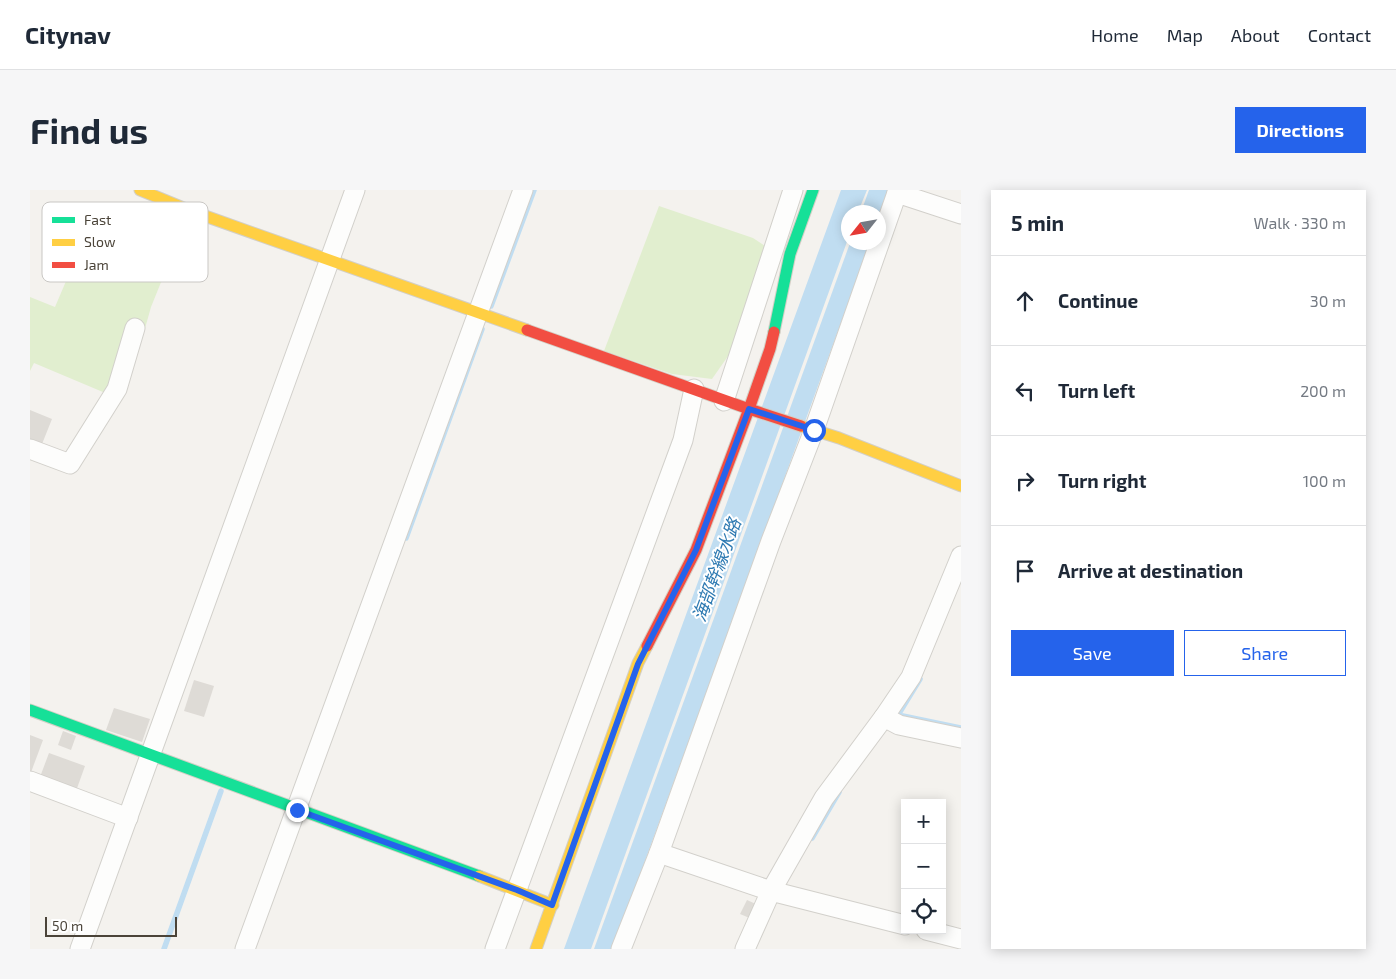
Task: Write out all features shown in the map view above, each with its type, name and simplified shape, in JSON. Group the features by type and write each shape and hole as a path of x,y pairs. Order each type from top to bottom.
{"street":[{"path":"140,190 169,202"},
{"path":"80,949 355,190"},
{"path":"246,949 523,190"},
{"path":"724,400 793,190"},
{"path":"536,949 638,664 696,550 754,411 770,349 790,254 813,190"},
{"path":"621,949 659,853 810,429 898,192 961,214"},
{"path":"208,217 754,411 839,438 961,486"},
{"path":"30,449 70,464 117,389 135,328"},
{"path":"495,949 683,440 694,389"},
{"path":"745,949 771,891 824,798 911,677 961,556"},
{"path":"30,710 150,756 517,890 552,905"},
{"path":"884,717 899,725 961,738"},
{"path":"30,781 128,818"},
{"path":"659,853 771,891 901,924"},
{"path":"930,937 961,939"}],"green space":[{"path":"659,206 753,238 771,250 740,339 712,379 672,374 604,351"},
{"path":"66,282 161,282 144,332 132,327 110,395 34,363 30,371 30,297 55,307"}],"water":[{"name":"海部幹線水路","path":"841,190 867,190 861,205 841,205 841,250 844,250 591,949 564,949"},
{"path":"869,190 889,190 884,205 864,205"},
{"path":"847,250 867,250 613,949 594,949"}],"building":[{"path":"30,410 52,419 42,444 33,440 32,442 30,441"},
{"path":"194,680 214,686 204,717 184,711"},
{"path":"114,708 150,719 142,742 106,730"},
{"path":"63,731 76,736 71,750 58,745"},
{"path":"30,735 43,740 30,775"},
{"path":"49,753 85,766 76,791 40,777"},
{"path":"747,900 758,905 752,919 740,914"}],"waterway":[{"path":"491,306 534,190"},
{"path":"406,538 482,329"},
{"path":"920,679 898,715 961,728"},
{"path":"164,949 221,791"},
{"path":"812,838 839,792"}],"traffic: fast":[{"path":"774,332 790,254 813,190"},
{"path":"30,710 479,876"}],"traffic: slow":[{"path":"140,190 169,202"},
{"path":"208,217 527,330"},
{"path":"801,426 839,438 961,486"},
{"path":"536,949 638,663 647,646"},
{"path":"479,876 553,905"}],"traffic: jam":[{"path":"527,330 801,426"},
{"path":"647,646 696,550 749,409 774,332"}],"route":[{"path":"297,810 517,890 552,905 638,664 696,550 749,409 814,430"}]}
